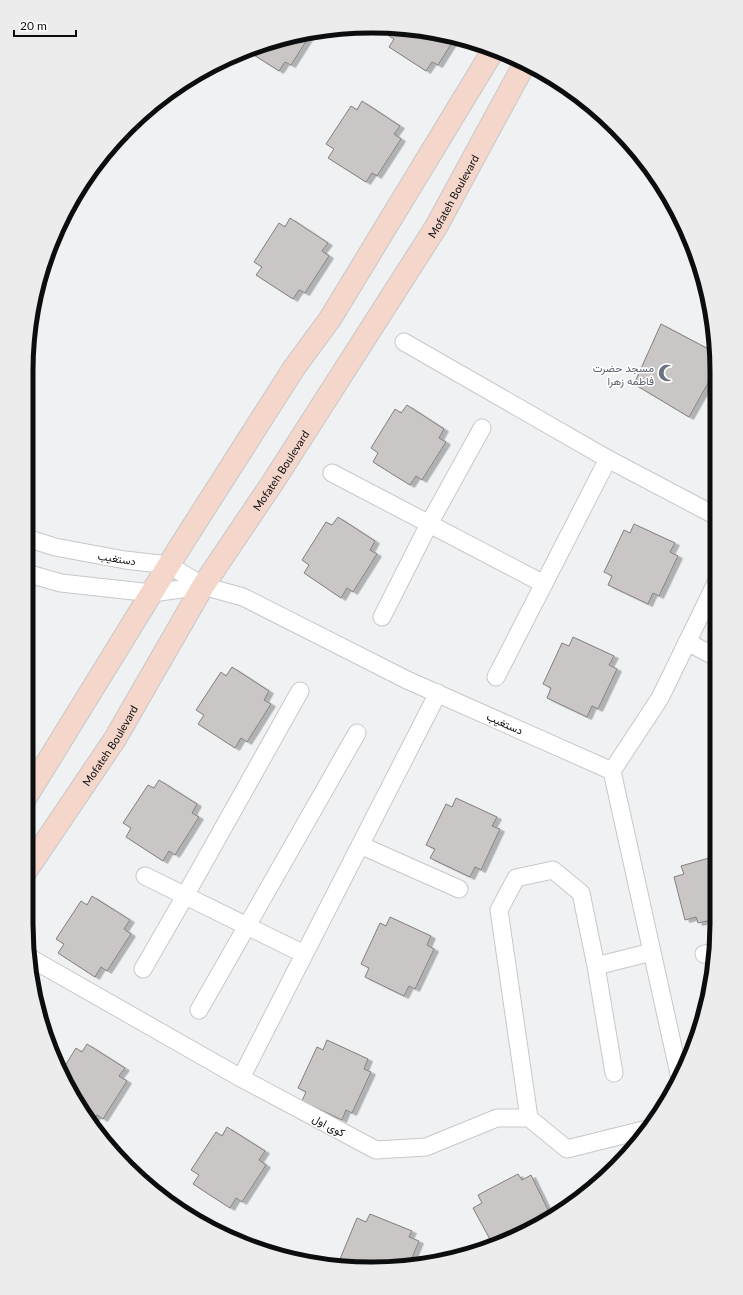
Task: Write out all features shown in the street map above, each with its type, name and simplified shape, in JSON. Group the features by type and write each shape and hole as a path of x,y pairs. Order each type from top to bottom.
{"street":[{"path":"33,786 169,565 294,368 330,319 490,55"},
{"name":"Mofateh Boulevard","path":"33,861 115,739 203,586 275,479 436,227 522,69"},
{"path":"404,342 608,459 710,513"},
{"path":"382,616 428,524 482,428"},
{"path":"496,677 608,459"},
{"path":"332,473 544,584"},
{"name":"دستغیب","path":"33,540 55,547 125,560 169,565 203,586 243,597 407,680 612,771"},
{"name":"دستغیب","path":"33,575 61,583 152,593 203,586"},
{"path":"678,1067 612,771 660,698 710,595"},
{"path":"687,642 710,654"},
{"path":"142,969 185,896 300,691"},
{"path":"241,1078 438,693"},
{"path":"199,1010 357,733"},
{"path":"360,845 459,889"},
{"path":"614,1073 596,966 581,893 553,870 516,878 499,910 529,1118 567,1149 639,1131"},
{"path":"145,876 304,954"},
{"path":"596,966 652,952"},
{"name":"کوی اول","path":"35,961 241,1078 376,1150 426,1147 497,1118 529,1118"}],"building":[{"path":"386,34 416,36 452,43 438,65 432,62 426,71 389,47 394,39"},
{"path":"307,40 291,65 285,62 279,71 253,55"},
{"path":"362,101 400,126 394,134 401,139 377,176 372,173 366,182 328,158 334,149 326,144 351,106 357,110"},
{"path":"290,218 328,243 322,251 329,256 305,293 299,290 293,299 256,275 262,267 254,262 279,223 285,227"},
{"path":"661,324 709,349 710,380 689,417 634,384"},
{"path":"407,405 444,429 439,438 446,442 422,480 416,476 410,485 373,462 378,453 371,448 395,409 401,413"},
{"path":"338,517 375,541 370,550 377,554 353,592 347,588 341,598 304,573 309,565 302,560 326,522 332,525"},
{"path":"634,524 675,543 670,552 678,556 659,596 653,593 648,604 608,585 612,576 604,572 624,530 630,533"},
{"path":"573,637 614,656 609,665 617,669 598,709 592,706 587,717 547,698 551,688 543,684 562,643 569,646"},
{"path":"232,667 269,691 264,700 271,704 247,742 241,738 235,748 198,724 204,715 196,710 221,672 226,676"},
{"path":"159,780 197,804 192,813 199,817 175,855 169,851 163,861 126,837 131,828 123,823 148,785 154,788"},
{"path":"456,798 497,817 492,826 500,829 481,870 475,867 470,877 430,858 435,849 426,845 446,804 452,807"},
{"path":"710,858 710,920 698,923 696,917 685,920 674,877 684,874 681,866"},
{"path":"92,896 130,920 124,929 131,934 107,971 101,967 95,977 58,953 64,944 56,939 81,901 87,905"},
{"path":"390,917 431,936 427,945 434,949 415,989 409,986 404,996 365,977 369,968 361,964 380,923 386,926"},
{"path":"327,1040 368,1059 364,1069 371,1072 352,1113 346,1110 342,1120 302,1101 306,1092 298,1088 317,1047 323,1050"},
{"path":"87,1044 125,1068 119,1076 127,1081 103,1119 97,1115 95,1118 90,1112 78,1093 65,1066 76,1048 82,1052"},
{"path":"227,1127 265,1151 259,1160 266,1165 242,1202 236,1198 230,1208 193,1184 199,1175 191,1170 216,1132 222,1136"},
{"path":"518,1174 522,1180 531,1175 549,1212 521,1227 490,1240 473,1208 482,1203 478,1195"},
{"path":"370,1214 412,1231 409,1237 419,1241 411,1259 372,1262 340,1259 357,1218 366,1222"}],"place":[{"name":"مسجد حضرت فاطمه زهرا","path":"667,373"}]}
